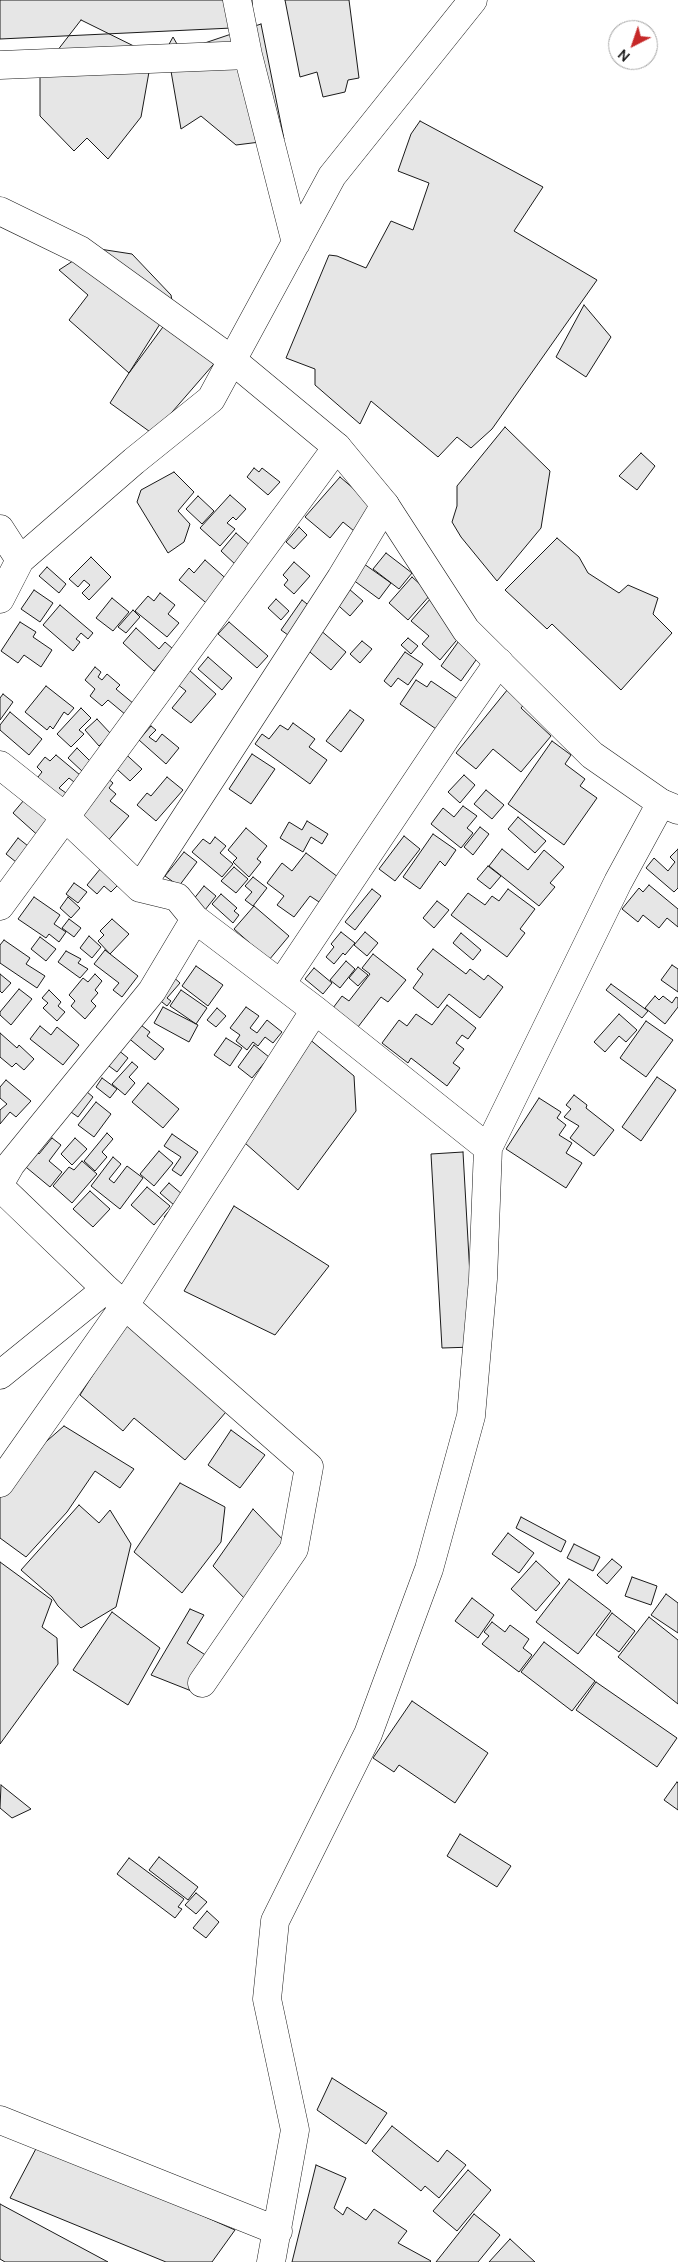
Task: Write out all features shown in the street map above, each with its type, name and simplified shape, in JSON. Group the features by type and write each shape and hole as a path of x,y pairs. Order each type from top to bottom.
{"street":[{"path":"237,0 248,55 296,243"},
{"path":"0,599 20,560 211,399 332,176 473,0"},
{"path":"0,65 248,55"},
{"path":"0,211 80,250 232,360 337,447 385,505 466,630 592,755 670,806 618,882 488,1148 483,1278 472,1416 429,1569 368,1734 275,1921 268,1999 295,2130 271,2262"},
{"path":"0,906 64,816 337,447"},
{"path":"140,888 336,586 385,505"},
{"path":"0,529 20,560"},
{"path":"281,984 499,662"},
{"path":"0,765 64,816 140,888 177,897 195,919 315,1010 488,1148"},
{"path":"0,1183 11,1164 152,991 195,919"},
{"path":"0,1482 115,1297 315,1010"},
{"path":"0,1187 115,1297 309,1467 294,1549 202,1683"},
{"path":"0,1375 115,1297"},
{"path":"0,2120 278,2231"}],"building":[{"path":"0,0 252,0 253,27 0,39"},
{"path":"285,0 349,0 359,78 348,80 345,92 323,97 317,72 300,77"},
{"path":"81,20 152,55 141,117 108,159 87,138 74,151 40,116 40,73"},
{"path":"261,24 284,139 236,145 201,116 181,129 167,48 173,37 181,51"},
{"path":"420,121 543,187 514,231 597,280 492,429 471,448 457,437 438,457 371,401 360,424 315,385 315,369 286,358 329,255 337,256 366,268 391,221 413,230 429,183 398,171 411,134"},
{"path":"93,248 132,254 171,295 174,312 129,373 69,320 88,295 59,270"},
{"path":"584,305 611,337 586,377 556,357"},
{"path":"165,316 219,358 153,434 110,403"},
{"path":"505,427 550,471 541,528 497,581 461,537 452,522 457,506 457,486"},
{"path":"641,453 655,466 637,490 619,476"},
{"path":"254,468 259,472 262,468 280,482 268,495 247,477"},
{"path":"174,472 194,492 178,511 190,524 184,542 168,553 137,502 141,490"},
{"path":"340,477 375,507 354,531 343,522 330,538 305,517"},
{"path":"230,495 246,509 236,520 233,517 227,523 235,529 220,546 200,528"},
{"path":"198,496 214,511 202,524 186,509"},
{"path":"299,527 307,535 294,549 286,542"},
{"path":"236,533 252,547 236,565 221,551"},
{"path":"557,538 579,557 588,573 619,593 628,585 658,598 653,614 672,633 621,690 552,624 547,629 505,590"},
{"path":"386,553 412,573 399,589 373,569"},
{"path":"91,557 111,577 89,600 82,593 90,585 84,580 78,587 69,579"},
{"path":"357,559 391,583 379,599 345,574"},
{"path":"205,560 231,583 211,607 179,580 189,568 194,573"},
{"path":"294,562 310,576 294,594 284,585 288,580 283,575"},
{"path":"47,567 66,584 59,593 39,576"},
{"path":"412,577 431,594 408,620 389,603"},
{"path":"342,583 363,601 350,616 330,598"},
{"path":"34,590 53,603 40,622 21,609"},
{"path":"160,593 175,605 168,614 179,623 167,637 135,611 148,596 154,601"},
{"path":"112,598 129,612 113,631 96,618"},
{"path":"431,598 461,635 440,660 422,644 429,636 411,621"},
{"path":"276,599 289,611 281,620 268,608"},
{"path":"302,600 316,611 295,640 281,630"},
{"path":"60,605 93,633 88,639 81,633 76,639 80,642 73,651 43,625"},
{"path":"133,610 140,617 126,633 118,627"},
{"path":"20,622 36,632 33,637 52,650 41,667 24,655 18,663 1,651"},
{"path":"229,622 268,656 257,668 218,634"},
{"path":"136,628 159,649 165,642 173,649 154,671 123,643"},
{"path":"319,629 346,652 331,670 304,647"},
{"path":"408,638 418,646 411,654 401,645"},
{"path":"461,638 481,653 461,681 441,666"},
{"path":"362,641 372,649 360,663 350,654"},
{"path":"405,652 423,664 408,685 398,678 391,687 384,681"},
{"path":"208,657 232,678 222,690 198,669"},
{"path":"95,667 101,672 98,677 102,680 107,674 120,685 116,689 134,704 126,715 108,700 102,706 90,696 95,689 85,680"},
{"path":"189,670 216,694 191,723 172,708 186,691 177,684"},
{"path":"416,680 427,687 431,681 459,700 439,731 400,704"},
{"path":"46,686 74,708 68,715 64,712 53,729 50,726 47,730 25,712"},
{"path":"508,689 526,702 521,708 551,736 521,772 493,749 476,769 456,753"},
{"path":"3,694 13,702 0,720 0,698"},
{"path":"81,708 91,718 79,730 84,734 71,747 57,734"},
{"path":"350,710 364,720 341,752 326,741"},
{"path":"10,712 42,739 29,755 0,730 0,725"},
{"path":"97,719 111,734 99,746 85,730"},
{"path":"293,723 315,739 309,747 327,760 310,784 255,744 262,734 269,739 280,725 288,730"},
{"path":"151,726 156,730 149,737 156,742 162,734 179,748 166,764 139,740"},
{"path":"552,741 571,755 565,764 585,779 580,786 597,798 564,845 508,804"},
{"path":"77,748 92,763 83,772 68,758"},
{"path":"119,748 142,769 130,781 108,761"},
{"path":"252,754 275,769 251,804 229,789"},
{"path":"56,755 80,775 74,782 69,778 59,788 66,793 58,803 34,782 42,772 37,767 45,757 50,761"},
{"path":"464,775 475,785 460,803 448,792"},
{"path":"106,777 113,783 109,788 116,794 110,801 129,816 106,843 73,815"},
{"path":"167,777 183,790 156,821 137,805 147,793 151,796"},
{"path":"486,790 504,805 492,819 474,804"},
{"path":"30,793 58,820 42,839 13,813"},
{"path":"463,806 477,816 467,828 473,833 461,848 431,824 443,808 454,817"},
{"path":"518,817 546,841 535,853 508,829"},
{"path":"307,821 328,834 322,844 311,837 303,852 280,838 289,822 302,830"},
{"path":"480,827 489,834 473,855 464,847"},
{"path":"246,828 267,846 257,859 261,862 249,877 233,862 237,858 228,850"},
{"path":"433,834 456,850 445,866 440,861 420,889 403,877"},
{"path":"404,836 420,849 395,881 379,869"},
{"path":"215,837 226,846 220,853 233,864 222,877 192,852 203,839 210,844"},
{"path":"18,838 33,850 21,866 6,854"},
{"path":"502,849 528,870 544,850 564,867 550,883 555,887 539,906 489,866"},
{"path":"678,849 678,888 674,892 646,868 654,858 668,871 675,862 670,857"},
{"path":"184,852 197,862 179,886 165,876"},
{"path":"306,853 338,877 319,902 310,896 294,917 277,905 284,896 267,883 282,863 292,871"},
{"path":"488,866 501,876 490,889 477,879"},
{"path":"234,867 248,879 236,893 221,881"},
{"path":"101,868 119,884 111,892 104,886 97,894 87,885"},
{"path":"253,877 267,888 253,906 245,900 252,892 245,886"},
{"path":"74,883 87,892 78,903 66,894"},
{"path":"649,885 678,909 678,927 667,918 659,928 643,915 638,922 622,909 639,888 643,892"},
{"path":"204,886 216,896 205,910 193,900"},
{"path":"372,889 381,896 355,930 345,922"},
{"path":"508,889 535,909 520,929 525,933 507,957 451,915 468,893 485,905 492,896 499,901"},
{"path":"221,894 237,908 234,911 239,915 233,923 212,904"},
{"path":"34,897 60,915 54,924 66,932 59,942 49,934 46,938 18,919"},
{"path":"68,897 80,908 71,918 60,908"},
{"path":"437,901 449,910 434,928 423,918"},
{"path":"254,906 289,936 269,960 234,929"},
{"path":"69,919 81,928 74,937 62,928"},
{"path":"112,919 129,934 110,954 98,941 104,935 100,931"},
{"path":"341,932 355,943 334,964 326,957 334,947 331,944"},
{"path":"365,932 378,943 367,956 354,945"},
{"path":"461,933 481,950 473,960 453,943"},
{"path":"89,936 101,947 92,958 80,948"},
{"path":"40,937 56,949 46,961 31,949"},
{"path":"4,940 30,958 26,964 45,976 37,988 0,963 0,945"},
{"path":"433,949 466,974 470,969 484,980 488,975 503,987 480,1018 449,994 438,1008 413,988 423,974 417,969"},
{"path":"105,950 138,976 122,997 113,990 119,983 94,964"},
{"path":"66,951 81,959 78,963 88,969 80,978 58,962"},
{"path":"373,954 406,980 388,1002 381,997 358,1027 333,1008 342,996 349,1001 370,974 362,968"},
{"path":"346,961 355,969 340,988 330,980"},
{"path":"672,965 678,969 678,992 661,980"},
{"path":"196,966 223,985 208,1006 182,986"},
{"path":"358,967 368,975 358,986 349,978"},
{"path":"314,968 332,983 323,994 305,979"},
{"path":"0,974 11,983 2,993 0,991"},
{"path":"95,974 102,981 95,990 98,993 91,1001 96,1006 85,1019 71,1006 75,1001 69,995 83,978 88,982"},
{"path":"170,974 180,983 167,998 171,1001 167,1006 152,994"},
{"path":"611,984 648,1011 642,1018 606,990"},
{"path":"19,989 32,999 11,1025 0,1015 0,1012"},
{"path":"49,990 61,1002 58,1006 65,1012 57,1021 43,1008 48,1003 42,998"},
{"path":"181,990 207,1008 196,1024 170,1006"},
{"path":"655,996 659,1000 663,996 672,1003 676,997 678,998 678,1007 665,1024 645,1008"},
{"path":"447,1005 476,1028 468,1039 462,1035 456,1043 464,1049 453,1063 460,1068 447,1086 411,1058 408,1063 382,1043 399,1020 407,1026 416,1014 432,1025"},
{"path":"163,1007 198,1025 189,1042 154,1023"},
{"path":"246,1007 259,1016 250,1028 257,1033 267,1020 282,1032 273,1043 265,1037 258,1046 253,1042 247,1050 236,1041 240,1035 230,1028"},
{"path":"217,1008 226,1016 216,1027 207,1020"},
{"path":"619,1014 637,1030 626,1042 619,1036 605,1052 594,1042"},
{"path":"646,1021 673,1040 646,1077 620,1058"},
{"path":"137,1022 150,1032 147,1036 164,1049 155,1060 126,1036"},
{"path":"40,1026 51,1035 57,1027 79,1045 63,1065 30,1039"},
{"path":"0,1033 17,1048 19,1045 34,1059 24,1070 16,1063 12,1067 0,1057"},
{"path":"226,1038 242,1048 230,1066 214,1055"},
{"path":"308,1038 354,1076 356,1111 298,1190 245,1143"},
{"path":"112,1045 128,1058 117,1072 101,1060"},
{"path":"254,1045 269,1057 252,1078 238,1067"},
{"path":"132,1062 138,1067 129,1077 135,1083 125,1095 112,1084"},
{"path":"657,1077 676,1090 641,1141 622,1127"},
{"path":"102,1078 117,1089 110,1098 96,1087"},
{"path":"6,1080 31,1101 16,1117 10,1112 0,1124 0,1110 7,1104 0,1098 0,1087"},
{"path":"148,1083 179,1109 163,1128 132,1102"},
{"path":"80,1086 93,1097 78,1117 64,1107"},
{"path":"574,1095 587,1105 586,1108 614,1130 594,1156 570,1138 579,1126 564,1117 571,1109 566,1105"},
{"path":"539,1098 561,1112 557,1118 566,1125 559,1135 572,1143 566,1153 582,1163 566,1188 506,1149"},
{"path":"96,1102 111,1114 94,1137 78,1125"},
{"path":"107,1133 113,1139 102,1152 107,1157 95,1171 84,1161"},
{"path":"172,1134 198,1152 181,1176 172,1170 181,1157 164,1146"},
{"path":"52,1138 61,1145 49,1161 62,1172 50,1187 21,1163 33,1148 39,1154"},
{"path":"75,1138 87,1149 72,1165 61,1154"},
{"path":"159,1151 173,1163 154,1186 140,1174"},
{"path":"463,1152 474,1347 442,1348 431,1154"},
{"path":"113,1157 121,1164 109,1179 114,1183 127,1166 143,1178 120,1209 91,1186"},
{"path":"82,1161 97,1174 72,1203 53,1186 69,1167 74,1170"},
{"path":"169,1183 189,1200 171,1222 164,1217 174,1205 160,1193"},
{"path":"147,1187 170,1206 154,1225 131,1205"},
{"path":"90,1191 110,1209 93,1227 73,1209"},
{"path":"234,1206 329,1266 275,1335 184,1291"},
{"path":"127,1321 237,1399 185,1460 134,1418 123,1431 80,1395"},
{"path":"64,1426 134,1469 120,1488 95,1471 67,1512 26,1557 0,1538 0,1497 32,1454"},
{"path":"231,1430 265,1455 240,1488 208,1465"},
{"path":"180,1483 225,1507 221,1542 182,1593 134,1552"},
{"path":"79,1505 99,1523 110,1510 131,1544 116,1607 81,1628 58,1606 52,1597 21,1570"},
{"path":"253,1509 289,1546 248,1602 213,1566"},
{"path":"521,1517 566,1541 561,1552 516,1528"},
{"path":"508,1533 534,1553 519,1573 492,1554"},
{"path":"574,1544 600,1557 593,1571 567,1558"},
{"path":"612,1559 622,1567 607,1584 597,1575"},
{"path":"536,1561 560,1583 536,1611 511,1589"},
{"path":"0,1562 52,1600 42,1627 57,1638 58,1664 0,1744"},
{"path":"632,1577 657,1586 651,1605 625,1596"},
{"path":"569,1579 611,1611 578,1654 536,1622"},
{"path":"666,1594 678,1603 678,1633 651,1615"},
{"path":"472,1598 494,1615 478,1638 455,1621"},
{"path":"190,1609 204,1615 187,1643 210,1658 194,1692 151,1675"},
{"path":"112,1612 160,1648 128,1705 73,1670"},
{"path":"612,1613 635,1631 619,1652 596,1635"},
{"path":"649,1617 678,1640 678,1704 618,1657"},
{"path":"492,1622 505,1632 510,1625 529,1639 523,1648 532,1655 519,1672 482,1644 489,1636 484,1632"},
{"path":"544,1642 595,1681 572,1711 521,1672"},
{"path":"596,1682 677,1738 657,1767 576,1710"},
{"path":"412,1701 488,1753 455,1803 399,1765 394,1772 373,1758"},
{"path":"678,1783 678,1810 664,1800"},
{"path":"1,1785 31,1809 12,1818 0,1808"},
{"path":"460,1834 511,1866 497,1887 447,1856"},
{"path":"159,1857 198,1887 188,1900 149,1870"},
{"path":"129,1858 184,1899 178,1907 182,1909 175,1918 117,1874"},
{"path":"196,1893 207,1902 196,1914 185,1905"},
{"path":"207,1911 219,1922 206,1938 193,1928"},
{"path":"332,2078 387,2113 366,2144 317,2110"},
{"path":"392,2126 438,2162 447,2150 466,2165 439,2198 425,2186 421,2191 372,2151"},
{"path":"39,2143 235,2230 212,2262 166,2262 10,2198"},
{"path":"316,2165 346,2178 334,2208 343,2215 347,2207 366,2220 374,2209 407,2231 398,2243 431,2261 292,2262"},
{"path":"468,2170 491,2190 457,2231 433,2211"},
{"path":"0,2204 108,2262 5,2262 0,2259"},
{"path":"474,2214 500,2235 478,2262 436,2262"},
{"path":"510,2239 535,2262 489,2262"}]}
